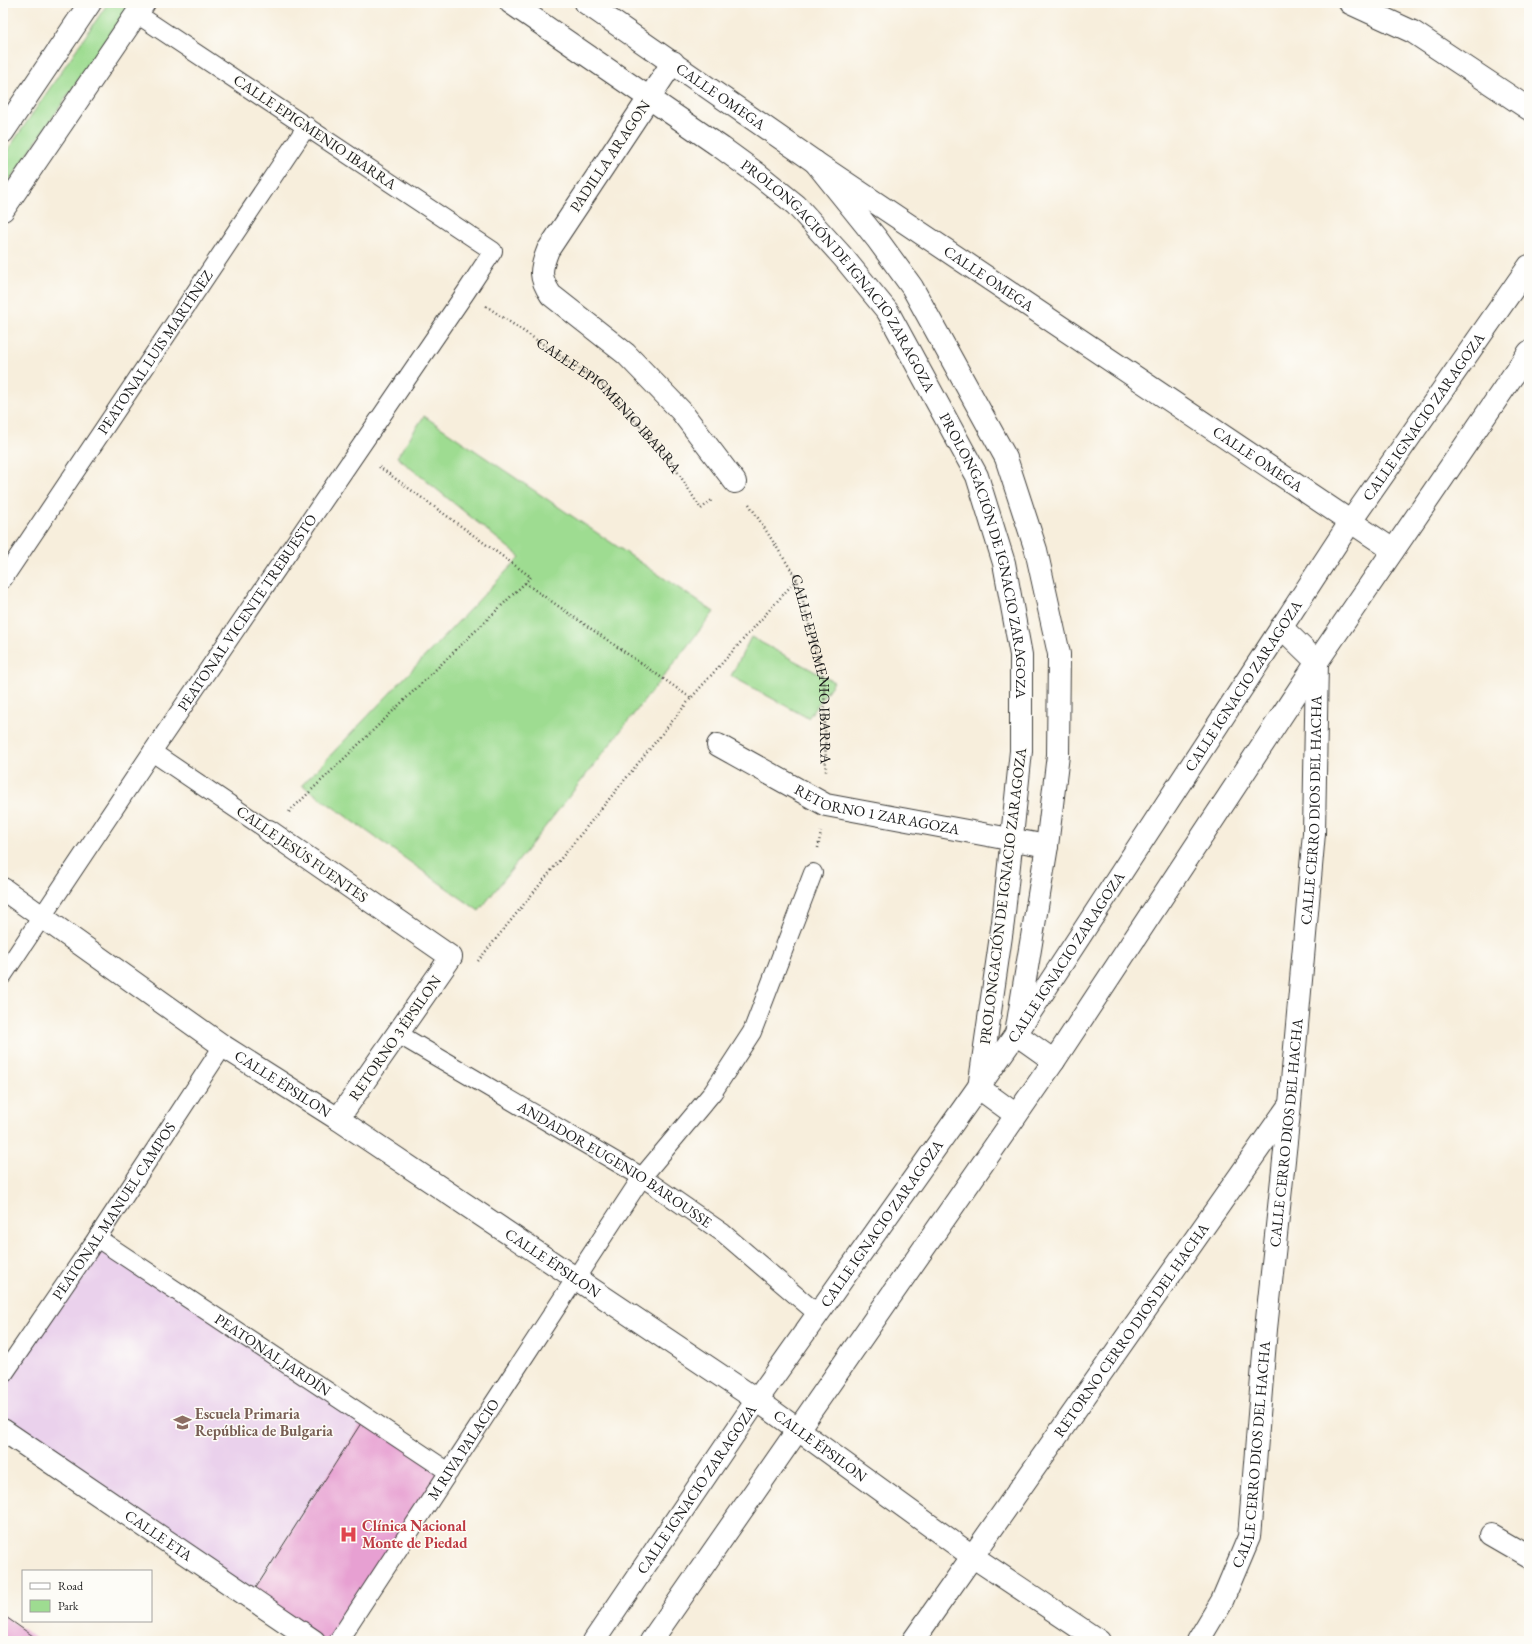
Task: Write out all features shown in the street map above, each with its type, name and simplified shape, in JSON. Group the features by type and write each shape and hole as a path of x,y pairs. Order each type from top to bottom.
{"street":[{"path":"3,132 90,3"},
{"path":"511,3 649,98"},
{"name":"CALLE OMEGA","path":"586,3 815,162 1393,550"},
{"path":"1350,3 1413,32 1529,109"},
{"path":"3,210 140,9"},
{"name":"CALLE EPIGMENIO IBARRA","path":"140,9 307,126 493,251"},
{"name":"PADILLA ARAGON","path":"673,62 548,250 541,266 543,283 551,295 626,354 680,411 735,482"},
{"name":"PROLONGACIÓN DE IGNACIO ZARAGOZA","path":"649,98 722,148 796,205 843,257 888,312 977,476 1004,563 1020,655 1021,751 1003,922 979,1088"},
{"name":"PEATONAL LUIS MARTÍNEZ","path":"3,579 307,126"},
{"name":"PROLONGACIÓN DE IGNACIO ZARAGOZA","path":"815,162 877,239 912,287 1006,458 1036,550 1059,654 1058,755 1047,846 1016,1034 1054,1061"},
{"name":"PEATONAL VICENTE TREBUESTO","path":"3,975 152,752 358,452 493,251"},
{"name":"CALLE IGNACIO ZARAGOZA","path":"594,1641 757,1400 819,1315 1016,1034 1351,521 1529,266"},
{"path":"651,1641 1054,1061 1317,662 1529,352"},
{"path":"1281,627 1317,662"},
{"name":"CALLE CERRO DIOS DEL HACHA","path":"1198,1641 1222,1601 1249,1538 1266,1330 1290,1104 1314,833 1317,662"},
{"name":"RETORNO 1 ZARAGOZA","path":"718,745 826,805 1047,846"},
{"name":"CALLE JESÚS FUENTES","path":"152,752 451,957"},
{"name":"M RIVA PALACIO","path":"338,1641 642,1177 713,1092 752,1032 813,872"},
{"name":"CALLE ÉPSILON","path":"3,889 43,916 223,1046 338,1120 757,1400 972,1556 1099,1641"},
{"name":"RETORNO 3 ÉPSILON","path":"338,1120 451,957"},
{"name":"ANDADOR EUGENIO BAROUSSE","path":"398,1034 642,1177 723,1233 819,1315"},
{"name":"PEATONAL MANUEL CAMPOS","path":"3,1375 97,1238 223,1046"},
{"path":"979,1088 1016,1116"},
{"name":"RETORNO CERRO DIOS DEL HACHA","path":"913,1641 1290,1104"},
{"name":"PEATONAL JARDÍN","path":"97,1238 449,1472"},
{"name":"CALLE ETA","path":"3,1430 314,1641"},
{"path":"1491,1535 1529,1557"}],"path":[{"name":"CALLE EPIGMENIO IBARRA","path":"466,292 602,384 670,460 702,509 735,482 797,579 824,681 826,805 813,872"},
{"path":"269,831 531,577 358,452"},
{"path":"451,957 470,971 691,698 797,579"},
{"path":"524,583 691,698"}],"shaded area":[{"name":"Escuela Primaria República de Bulgaria","path":"97,1238 365,1417 250,1597 3,1430 3,1375"}],"green space":[{"path":"108,3 131,3 3,190 3,157"},
{"path":"424,416 714,612 479,911 302,785 520,557 397,457"},
{"path":"751,637 834,682 808,718 731,676"}],"building":[{"name":"Clínica Nacional Monte de Piedad","path":"365,1417 449,1472 338,1641 314,1641 250,1597"},
{"path":"3,1615 40,1641 3,1641"}],"place":[{"name":"Escuela Primaria República de Bulgaria","path":"182,1423"},
{"name":"Clínica Nacional Monte de Piedad","path":"349,1535"}]}
